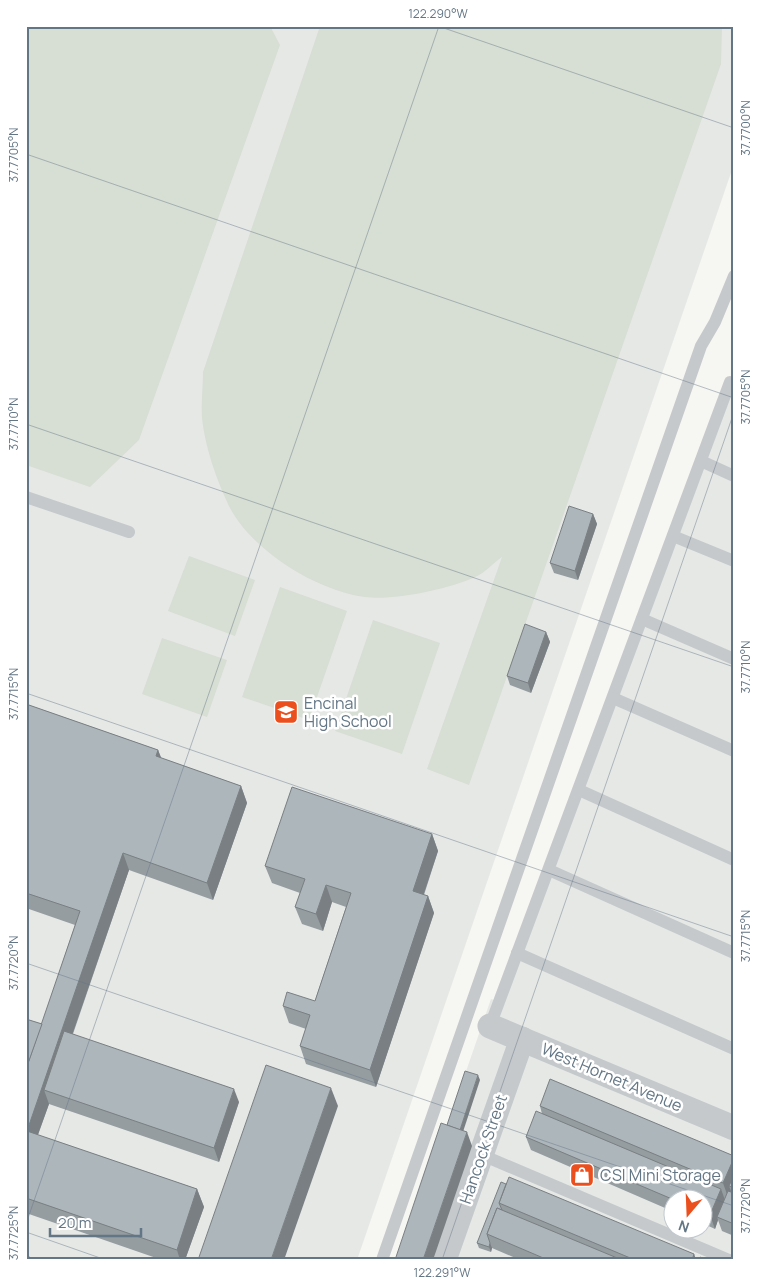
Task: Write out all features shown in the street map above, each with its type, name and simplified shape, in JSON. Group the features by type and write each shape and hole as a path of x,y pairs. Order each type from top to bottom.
{"street":[{"name":"West Hornet Avenue","path":"490,1026 734,1128"},
{"name":"Hancock Street","path":"449,1258 522,1039"}],"lane":[{"path":"382,1260 698,355 715,322 734,276"},
{"path":"490,1026 730,382 734,384"},
{"path":"701,461 734,476"},
{"path":"26,497 129,532"},
{"path":"673,536 734,561"},
{"path":"642,619 734,659"},
{"path":"612,698 734,751"},
{"path":"579,790 734,860"},
{"path":"549,870 734,953"},
{"path":"518,954 734,1049"},
{"path":"482,1155 729,1260"}],"shaded area":[{"name":"Encinal High School","path":"26,26 734,26 734,164 357,1260 26,1260"},
{"path":"26,26 270,26 280,45 139,440 90,487 26,465"},
{"path":"320,26 722,26 721,64 469,785 427,769 502,557 475,577 451,586 405,596 365,597 326,586 306,577 268,552 251,537 238,521 219,484 203,429 203,372"},
{"path":"734,384 734,1260 401,1260 491,999 499,1002"},
{"path":"189,556 255,580 235,636 168,611"},
{"path":"280,587 347,611 309,720 242,697"},
{"path":"373,620 440,643 402,754 335,731"},
{"path":"162,638 227,660 207,717 142,694"}],"building":[{"path":"569,506 593,514 575,571 550,563"},
{"path":"525,624 546,632 528,683 507,676"},
{"path":"26,704 158,750 156,756 241,786 207,883 123,853 27,1131 197,1189 177,1250 26,1198 26,1069 80,911 26,893"},
{"path":"292,787 432,834 413,891 428,896 370,1070 300,1046 310,1015 283,1006 287,992 315,1001 351,893 326,885 316,914 295,907 305,879 265,866"},
{"path":"26,1019 42,1024 26,1069"},
{"path":"64,1031 234,1089 214,1148 44,1090"},
{"path":"266,1065 331,1088 271,1260 198,1260"},
{"path":"465,1071 478,1075 460,1130 447,1125"},
{"path":"550,1079 734,1156 723,1183 540,1106"},
{"path":"536,1111 721,1189 712,1210 712,1188 662,1188 662,1195 526,1137"},
{"path":"441,1123 467,1132 423,1260 395,1260"},
{"path":"734,1175 734,1188 729,1186"},
{"path":"509,1177 694,1254 692,1260 635,1260 499,1203"},
{"path":"501,1182 506,1184 499,1203 502,1210 497,1208 487,1234 490,1243 489,1247 477,1243"},
{"path":"728,1191 734,1193 734,1224 717,1217"},
{"path":"497,1208 622,1260 548,1260 487,1234"},
{"path":"26,1256 38,1260 26,1260"}],"place":[{"name":"Encinal High School","path":"286,712"},
{"name":"CSI Mini Storage","path":"582,1175"}]}
